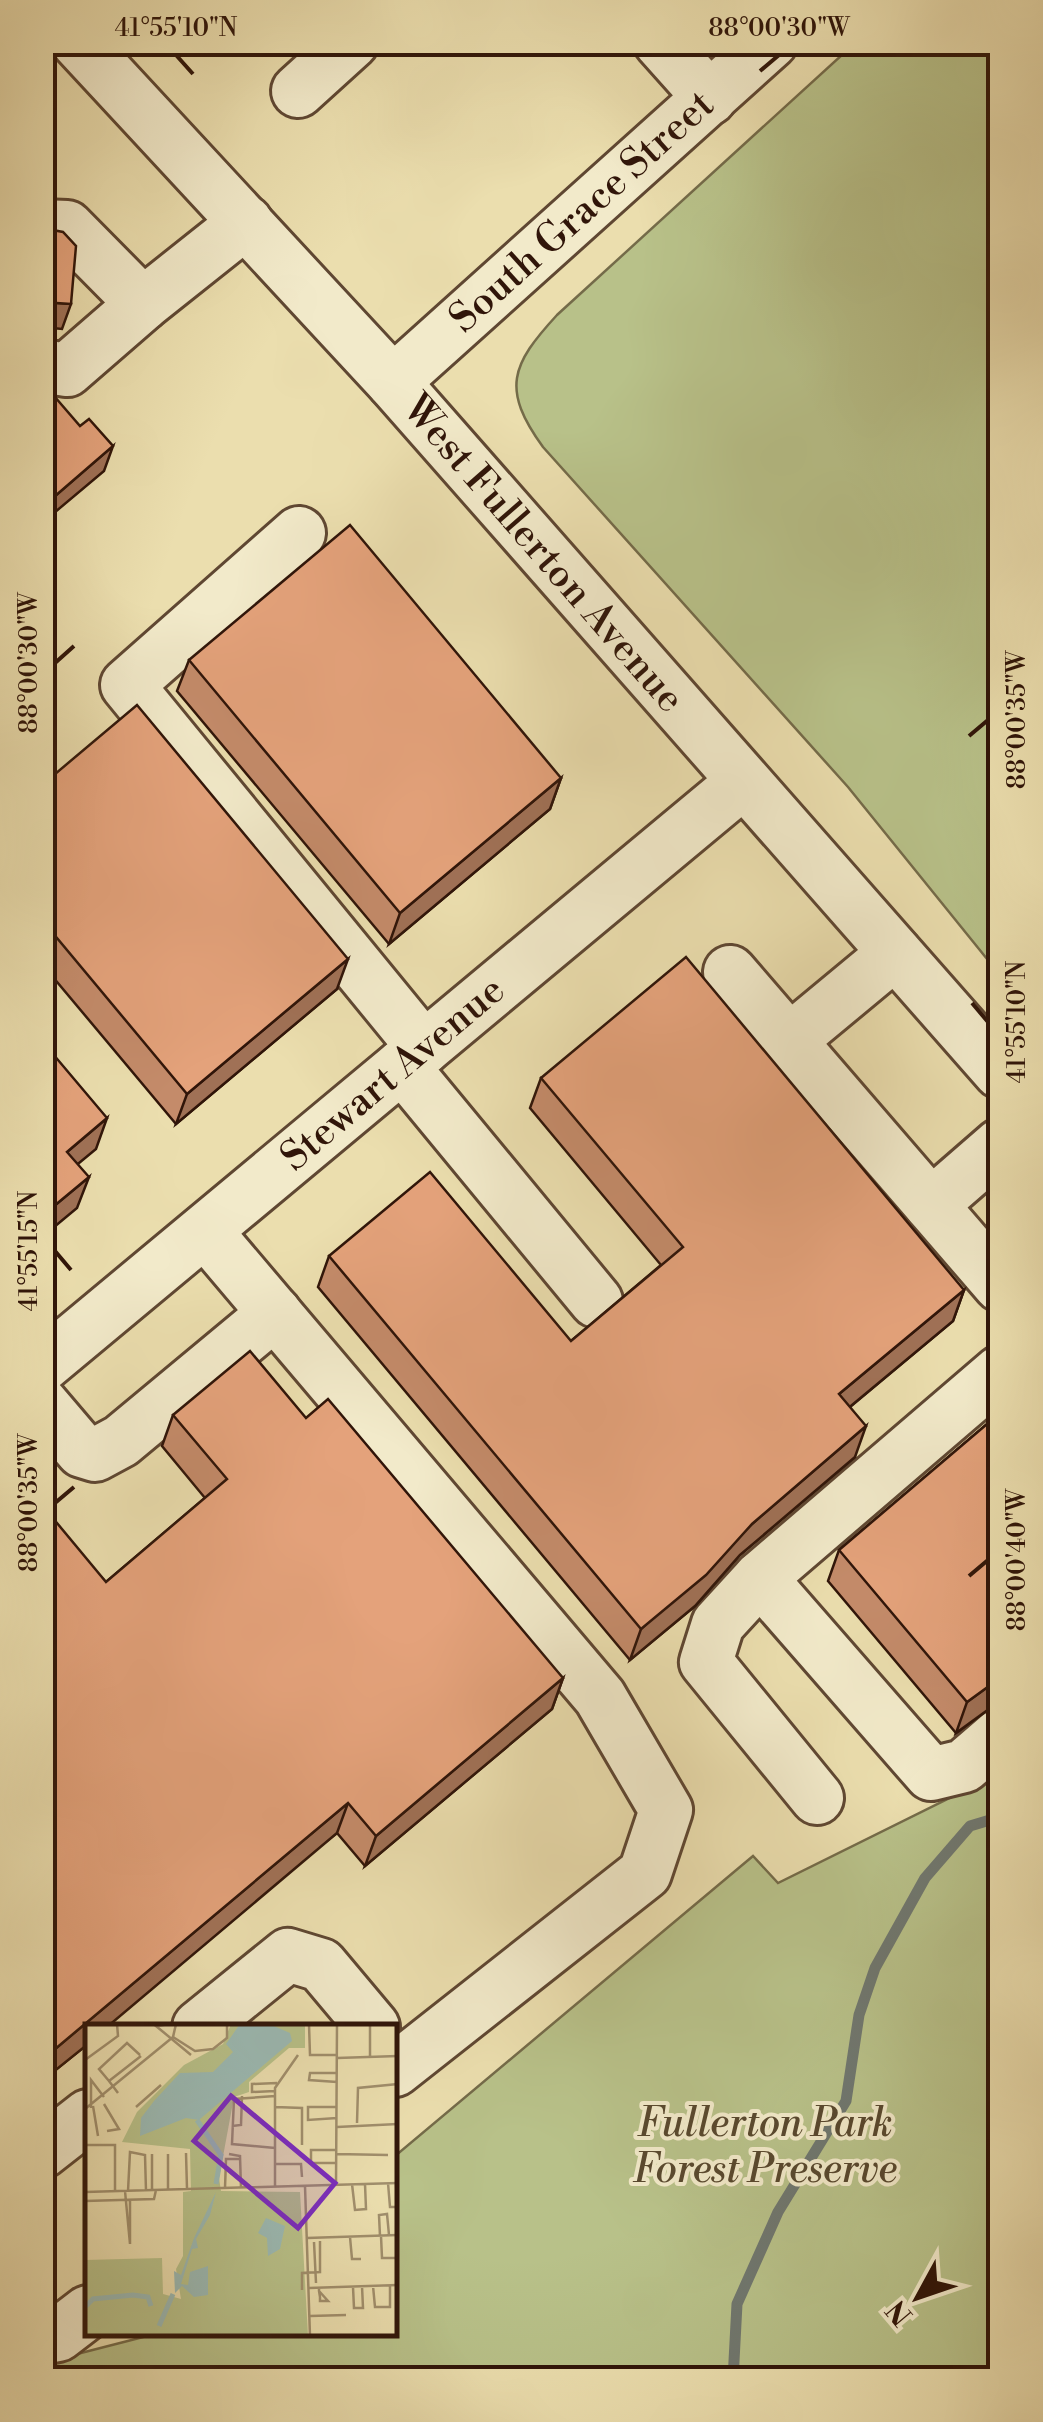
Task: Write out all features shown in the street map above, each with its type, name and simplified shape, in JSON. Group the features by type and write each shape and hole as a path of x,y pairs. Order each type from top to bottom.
{"street":[{"name":"West Fullerton Avenue","path":"78,42 393,382 1000,1072"},
{"path":"298,91 352,42"},
{"path":"660,42 710,98"},
{"name":"South Grace Street","path":"393,382 772,42"},
{"path":"42,366 67,370 246,222"},
{"path":"42,226 67,228 143,304"},
{"path":"299,533 127,685 596,1300"},
{"name":"Stewart Avenue","path":"42,1366 743,782"},
{"path":"789,1041 895,952"},
{"path":"730,972 1000,1285"},
{"path":"931,1204 1000,1145"},
{"path":"205,1230 600,1697 666,1810 645,1873 398,2049"},
{"path":"42,1404 82,1451 95,1456 120,1441 275,1313"},
{"path":"817,1798 706,1662 718,1624 760,1578 1000,1372"},
{"path":"760,1578 931,1774 964,1766 1000,1735"},
{"path":"203,2024 288,1955 321,1965 369,2024"},
{"path":"42,2152 85,2118"},
{"path":"42,2338 58,2335 85,2314"}],"green space":[{"path":"855,43 1000,43 1000,975 848,787 543,447 521,409 517,393 521,363 557,315"},
{"name":"Fullerton Park Forest Preserve","path":"1000,1773 1000,2379 43,2380 42,2363 143,2337 398,2337 398,2153 753,1856 778,1883"}],"building":[{"path":"42,228 63,232 76,246 71,304 42,302"},
{"path":"42,382 80,426 89,419 113,446 47,503 42,498"},
{"path":"350,525 561,778 400,913 189,660"},
{"path":"137,705 348,959 187,1094 42,920 42,785"},
{"path":"686,957 964,1290 839,1394 866,1426 752,1524 706,1575 641,1629 329,1256 430,1172 571,1341 683,1247 541,1078"},
{"path":"42,1041 107,1118 67,1152 89,1177 42,1216"},
{"path":"250,1351 306,1418 328,1399 563,1678 376,1836 348,1803 42,2060 42,1515 47,1511 106,1582 227,1479 173,1415"},
{"path":"1000,1413 1000,1678 967,1702 839,1550"}],"waterway":[{"path":"733,2380 737,2304 778,2212 846,2101 859,2015 875,1968 925,1878 970,1826 1000,1817"}]}
